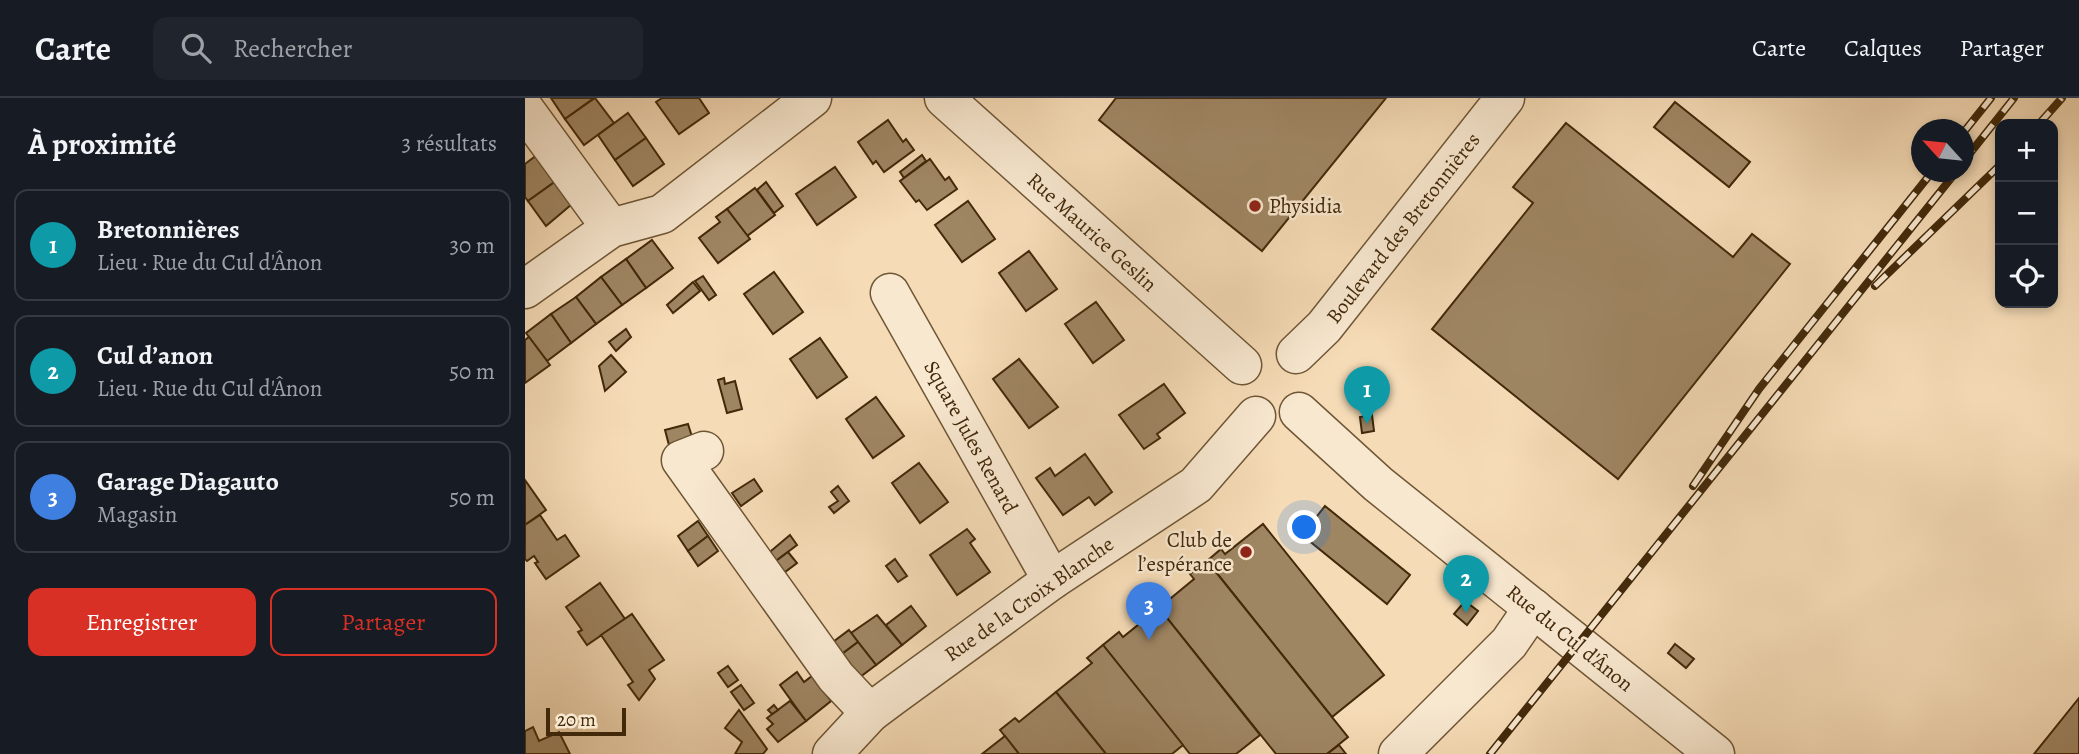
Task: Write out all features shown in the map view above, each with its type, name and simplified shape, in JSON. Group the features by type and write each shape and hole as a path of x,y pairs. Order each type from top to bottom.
{"street":[{"path":"525,289 611,228 662,214 812,98"},
{"name":"Rue Maurice Geslin","path":"944,98 1242,365"},
{"name":"Boulevard des Bretonnières","path":"1296,354 1324,327 1505,98"},
{"path":"525,110 611,228"},
{"name":"Square Jules Renard","path":"890,293 1052,580"},
{"path":"1266,348 1287,349 1296,354 1305,364 1311,379 1307,401 1299,412 1282,420 1256,416 1241,400 1237,387 1242,365 1250,355 1266,348"},
{"name":"Rue du Cul d'Ânon","path":"1299,412 1378,484 1714,754"},
{"name":"Rue de la Croix Blanche","path":"832,754 870,713 1052,580 1196,485 1256,416"},
{"path":"703,451 681,460 836,677 870,713"},
{"path":"1398,754 1510,643 1532,608"}],"building":[{"path":"551,98 594,98 565,119"},
{"path":"595,98 614,123 584,145 565,119"},
{"path":"662,98 699,98 709,113 679,134 656,102"},
{"path":"1116,98 1386,98 1262,251 1099,120"},
{"path":"1675,102 1750,162 1729,187 1654,127"},
{"path":"628,113 646,138 615,160 598,135"},
{"path":"888,120 903,142 906,139 914,150 884,172 876,161 873,164 858,142"},
{"path":"1566,123 1733,257 1752,234 1790,264 1618,479 1432,329 1533,203 1513,187"},
{"path":"646,138 664,164 633,186 615,160"},
{"path":"537,155 556,181 528,201 525,197 525,164"},
{"path":"922,155 926,161 904,178 900,172"},
{"path":"930,159 945,180 949,177 957,189 927,210 919,200 916,202 900,181"},
{"path":"835,167 856,197 817,225 796,194"},
{"path":"556,181 572,204 546,226 528,201"},
{"path":"766,182 783,206 774,213 757,190"},
{"path":"755,188 775,215 747,236 727,209"},
{"path":"968,201 995,239 962,262 935,225"},
{"path":"727,209 750,239 718,263 699,238 720,222 716,217"},
{"path":"652,240 673,268 646,288 626,259"},
{"path":"1029,251 1057,289 1026,311 999,273"},
{"path":"626,259 646,288 622,305 601,277"},
{"path":"774,272 803,312 773,334 744,294"},
{"path":"703,276 716,295 709,300 695,281"},
{"path":"601,277 622,305 596,324 576,297"},
{"path":"693,282 700,291 673,313 667,305"},
{"path":"576,297 596,324 571,343 551,314"},
{"path":"1096,302 1124,340 1093,363 1065,324"},
{"path":"551,314 571,343 547,361 526,333"},
{"path":"626,329 631,337 616,351 609,342"},
{"path":"529,337 550,365 525,383 525,340"},
{"path":"820,338 847,377 817,398 790,359"},
{"path":"611,355 626,372 605,391 599,366"},
{"path":"1019,359 1058,407 1029,428 993,379"},
{"path":"724,378 725,384 735,381 742,409 727,413 718,380"},
{"path":"1164,384 1185,413 1157,434 1160,438 1144,449 1119,415"},
{"path":"876,397 904,436 873,458 846,419"},
{"path":"1372,415 1374,431 1362,433 1360,417"},
{"path":"688,424 694,443 670,449 665,430"},
{"path":"1085,454 1112,492 1095,505 1089,497 1063,515 1036,478 1050,468 1055,476"},
{"path":"919,463 948,502 920,523 892,483"},
{"path":"754,479 762,491 741,506 732,493"},
{"path":"525,480 546,510 525,525"},
{"path":"838,486 849,501 834,513 829,507 838,501 831,492"},
{"path":"1325,506 1410,575 1387,604 1302,535"},
{"path":"540,515 557,540 565,535 579,556 546,579 535,563 538,562 534,556 527,561 525,559 525,525"},
{"path":"698,521 708,536 688,551 678,536"},
{"path":"1263,524 1384,675 1332,717 1207,561 1221,549 1225,554"},
{"path":"967,529 975,539 970,543 990,572 957,595 930,555"},
{"path":"790,535 797,545 772,564 765,556"},
{"path":"708,536 718,551 698,566 688,551"},
{"path":"788,552 797,563 781,575 772,564"},
{"path":"895,559 907,576 898,582 886,566"},
{"path":"1207,561 1348,737 1327,754 1276,754 1159,608 1194,579 1190,574"},
{"path":"600,583 625,619 587,645 578,632 582,630 566,607"},
{"path":"1465,601 1478,611 1467,625 1454,614"},
{"path":"911,606 926,626 902,645 886,625"},
{"path":"1159,608 1260,735 1236,754 1190,754 1103,645 1119,632 1123,637"},
{"path":"632,614 664,660 649,670 655,679 639,700 628,685 633,682 601,635"},
{"path":"877,615 902,645 876,665 851,633"},
{"path":"849,630 858,642 834,660 825,648"},
{"path":"858,642 876,665 852,683 834,660"},
{"path":"1675,644 1694,659 1686,668 1668,653"},
{"path":"1103,645 1183,745 1172,754 1106,754 1056,692 1092,663 1087,658"},
{"path":"728,666 738,680 728,687 718,673"},
{"path":"797,672 804,682 812,676 831,701 806,721 780,685"},
{"path":"741,685 754,703 744,710 731,692"},
{"path":"1056,692 1106,754 1019,754 1000,730 1015,718 1019,722"},
{"path":"2079,698 2079,754 2034,754"},
{"path":"790,701 806,721 778,742 767,729 773,724 767,718"},
{"path":"774,705 778,710 772,714 768,710"},
{"path":"739,710 767,749 763,754 735,754 742,742 725,728"},
{"path":"533,727 539,741 559,732 570,754 525,754 525,731"},
{"path":"1005,736 1019,754 982,754"},
{"path":"1339,745 1346,754 1327,754"}],"railway":[{"path":"1974,119 1991,98"},
{"path":"1974,148 2014,98"},
{"path":"2043,119 2062,98"},
{"path":"1875,286 1995,170"},
{"path":"1693,486 1759,389 1924,182"},
{"path":"1490,754 1948,182"}],"place":[{"name":"Physidia","path":"1255,206"},
{"name":"Bretonnières","path":"1367,424"},
{"name":"Club de l’espérance","path":"1246,552"},
{"name":"Cul d’anon","path":"1466,613"},
{"name":"Garage Diagauto","path":"1149,640"}]}
